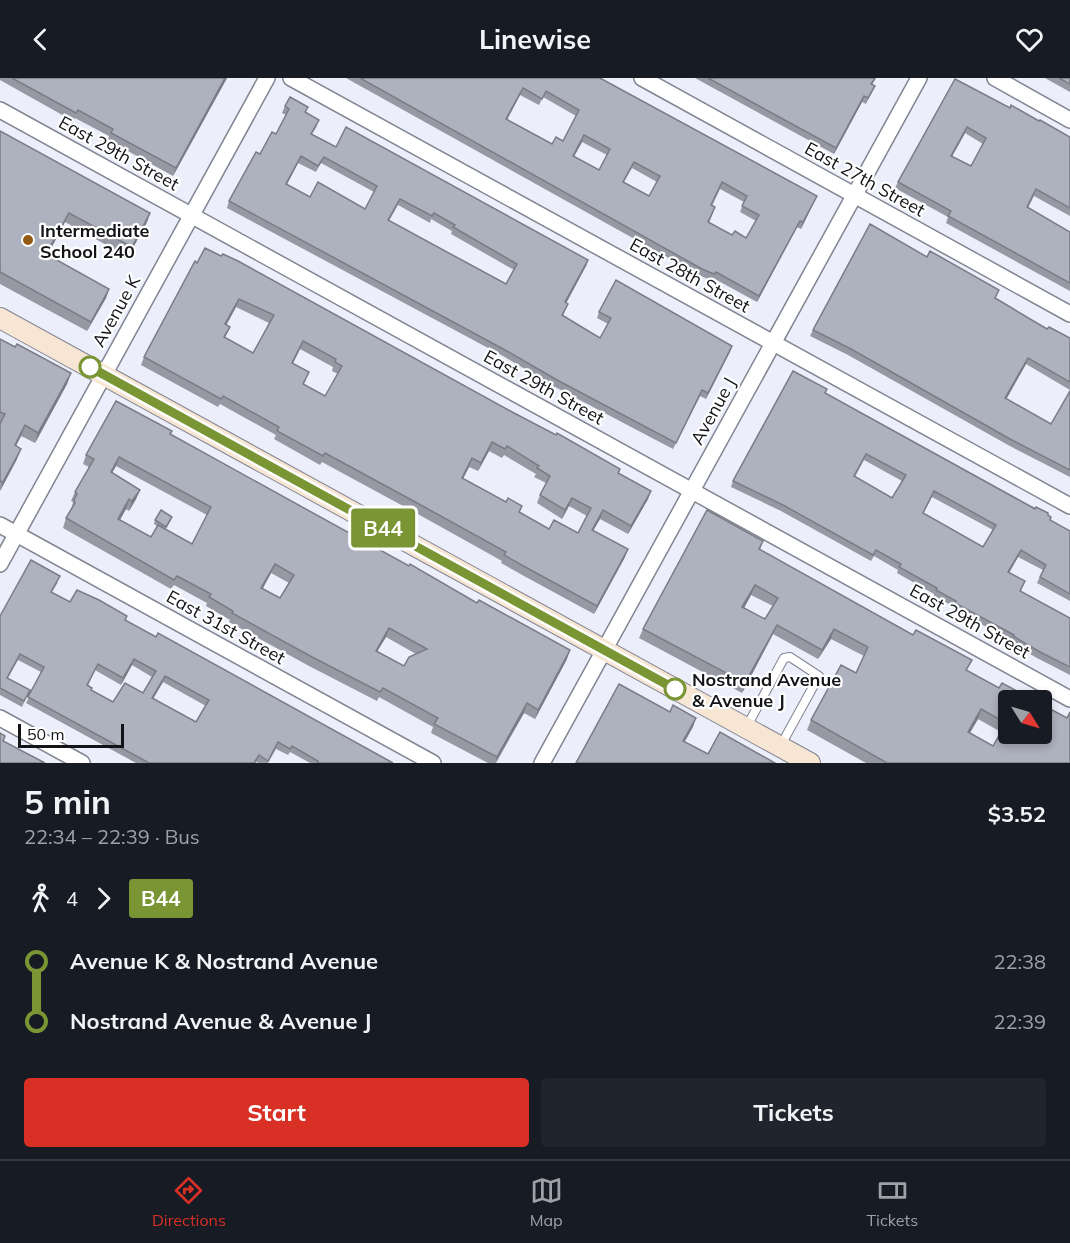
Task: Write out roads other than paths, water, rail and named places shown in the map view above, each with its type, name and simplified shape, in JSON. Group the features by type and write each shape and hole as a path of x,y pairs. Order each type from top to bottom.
{"main road":[{"path":"0,318 810,763"}],"street":[{"name":"Avenue K","path":"0,564 267,78"},
{"name":"East 28th Street","path":"291,78 1070,506"},
{"name":"East 27th Street","path":"642,78 1070,314"},
{"name":"Avenue J","path":"542,763 919,78"},
{"path":"995,78 1070,120"},
{"name":"East 29th Street","path":"0,110 1070,699"},
{"name":"East 31st Street","path":"0,525 433,763"},
{"path":"0,718 82,763"}],"lane":[{"path":"746,728 784,658 790,657 819,676 780,746"}],"place":[{"name":"Intermediate School 240","path":"28,240"},
{"name":"Nostrand Avenue & Avenue J","path":"675,689"}]}
